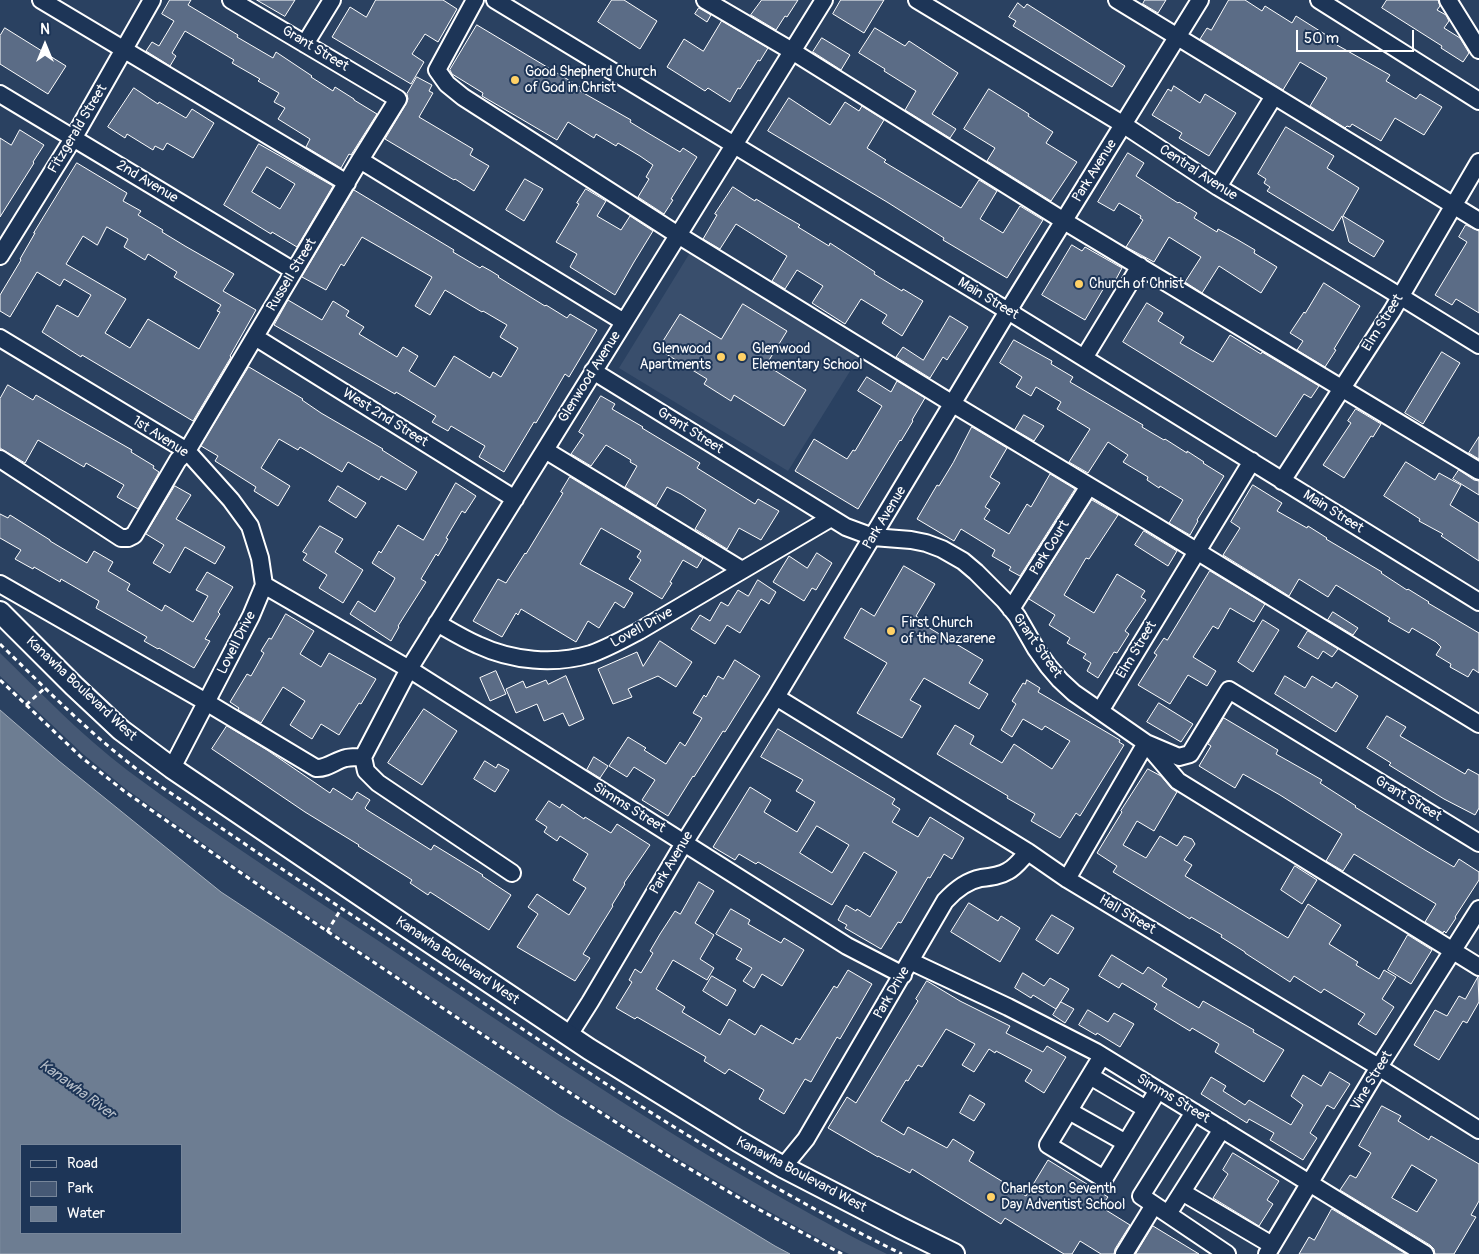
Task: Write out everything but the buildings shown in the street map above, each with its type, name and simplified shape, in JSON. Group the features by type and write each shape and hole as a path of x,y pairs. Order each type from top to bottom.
{"main road":[{"name":"Kanawha Boulevard West","path":"0,612 121,730 172,768 410,929 569,1035 738,1141 784,1167 954,1254"}],"street":[{"path":"41,0 347,183"},
{"name":"Fitzgerald Street","path":"0,256 74,137 152,0"},
{"name":"Grant Street","path":"231,0 398,99"},
{"path":"305,44 332,0"},
{"path":"475,0 437,70 447,84 463,97 678,235 1479,724"},
{"name":"Main Street","path":"495,0 1008,311 1479,602"},
{"path":"705,0 792,51 1064,220 1479,471"},
{"name":"Glenwood Avenue","path":"363,756 409,669 824,0"},
{"name":"Central Avenue","path":"917,0 1124,125 1218,187 1479,345"},
{"path":"1117,0 1479,221"},
{"name":"Park Avenue","path":"569,1035 684,843 776,697 1008,311 1200,0"},
{"path":"1319,0 1479,101"},
{"path":"1448,0 1479,50"},
{"name":"2nd Avenue","path":"0,94 294,271"},
{"path":"1218,187 1274,96"},
{"name":"Russell Street","path":"0,459 121,538 128,538 134,535 178,460 187,452 398,99"},
{"path":"360,160 624,322"},
{"name":"Elm Street","path":"1282,481 1400,296 1479,162"},
{"path":"1084,358 1140,266"},
{"name":"1st Avenue","path":"0,338 187,452 231,500 250,526 260,558 264,585"},
{"name":"West 2nd Street","path":"255,338 515,499"},
{"name":"Grant Street","path":"593,371 846,527 873,537 926,543 964,561 1004,600 1017,616 1036,649 1060,680 1074,693 1146,743 1179,757 1190,754 1229,690 1479,843"},
{"path":"545,450 742,570"},
{"name":"Elm Street","path":"1100,711 1252,461"},
{"name":"Park Court","path":"1011,609 1089,486"},
{"name":"Lovell Drive","path":"437,624 478,645 506,655 534,660 557,660 590,654 639,631 831,518"},
{"path":"0,584 206,702 316,768 326,767 346,758 363,756 366,771 378,783 512,874"},
{"path":"264,585 409,669"},
{"name":"Lovell Drive","path":"172,768 251,616 264,585"},
{"name":"Simms Street","path":"409,669 847,946 1008,1007 1102,1056 1425,1254"},
{"name":"Hall Street","path":"776,697 1028,852 1067,879 1379,1067 1479,1130"},
{"path":"1067,879 1146,743 1178,781 1479,967"},
{"name":"Park Drive","path":"784,1167 806,1139 945,901 953,892 964,885 978,879 999,876 1010,871 1028,852"},
{"name":"Vine Street","path":"1269,1252 1379,1067 1479,909"},
{"path":"1102,1056 1048,1145 1104,1179 1158,1090"},
{"path":"1090,1076 1146,1109"},
{"path":"1125,1097 1136,1077"},
{"path":"1069,1111 1126,1143"},
{"path":"1194,1112 1141,1196 1227,1254"},
{"path":"1168,1214 1222,1129"},
{"path":"1182,1192 1269,1252"},
{"path":"1124,1254 1154,1205"}],"path":[{"path":"0,680 81,756 124,791 327,932 673,1159 758,1209 842,1254"},
{"path":"26,705 45,688"},
{"path":"327,932 341,909"}],"shaded area":[{"name":"Glenwood Elementary School","path":"696,243 865,347 788,471 619,368"}],"green space":[{"path":"0,653 110,757 233,845 644,1116 739,1174 887,1254 849,1254 759,1206 675,1157 562,1085 268,889 126,789 83,754 0,676"}],"water":[{"name":"Kanawha River","path":"0,710 59,761 221,892 559,1115 790,1254 0,1254"}],"place":[{"name":"Good Shepherd Church of God in Christ","path":"515,80"},
{"name":"Church of Christ","path":"1079,284"},
{"name":"Glenwood Apartments","path":"721,357"},
{"name":"Glenwood Elementary School","path":"742,357"},
{"name":"First Church of the Nazarene","path":"891,631"},
{"name":"Charleston Seventh Day Adventist School","path":"991,1197"}]}
